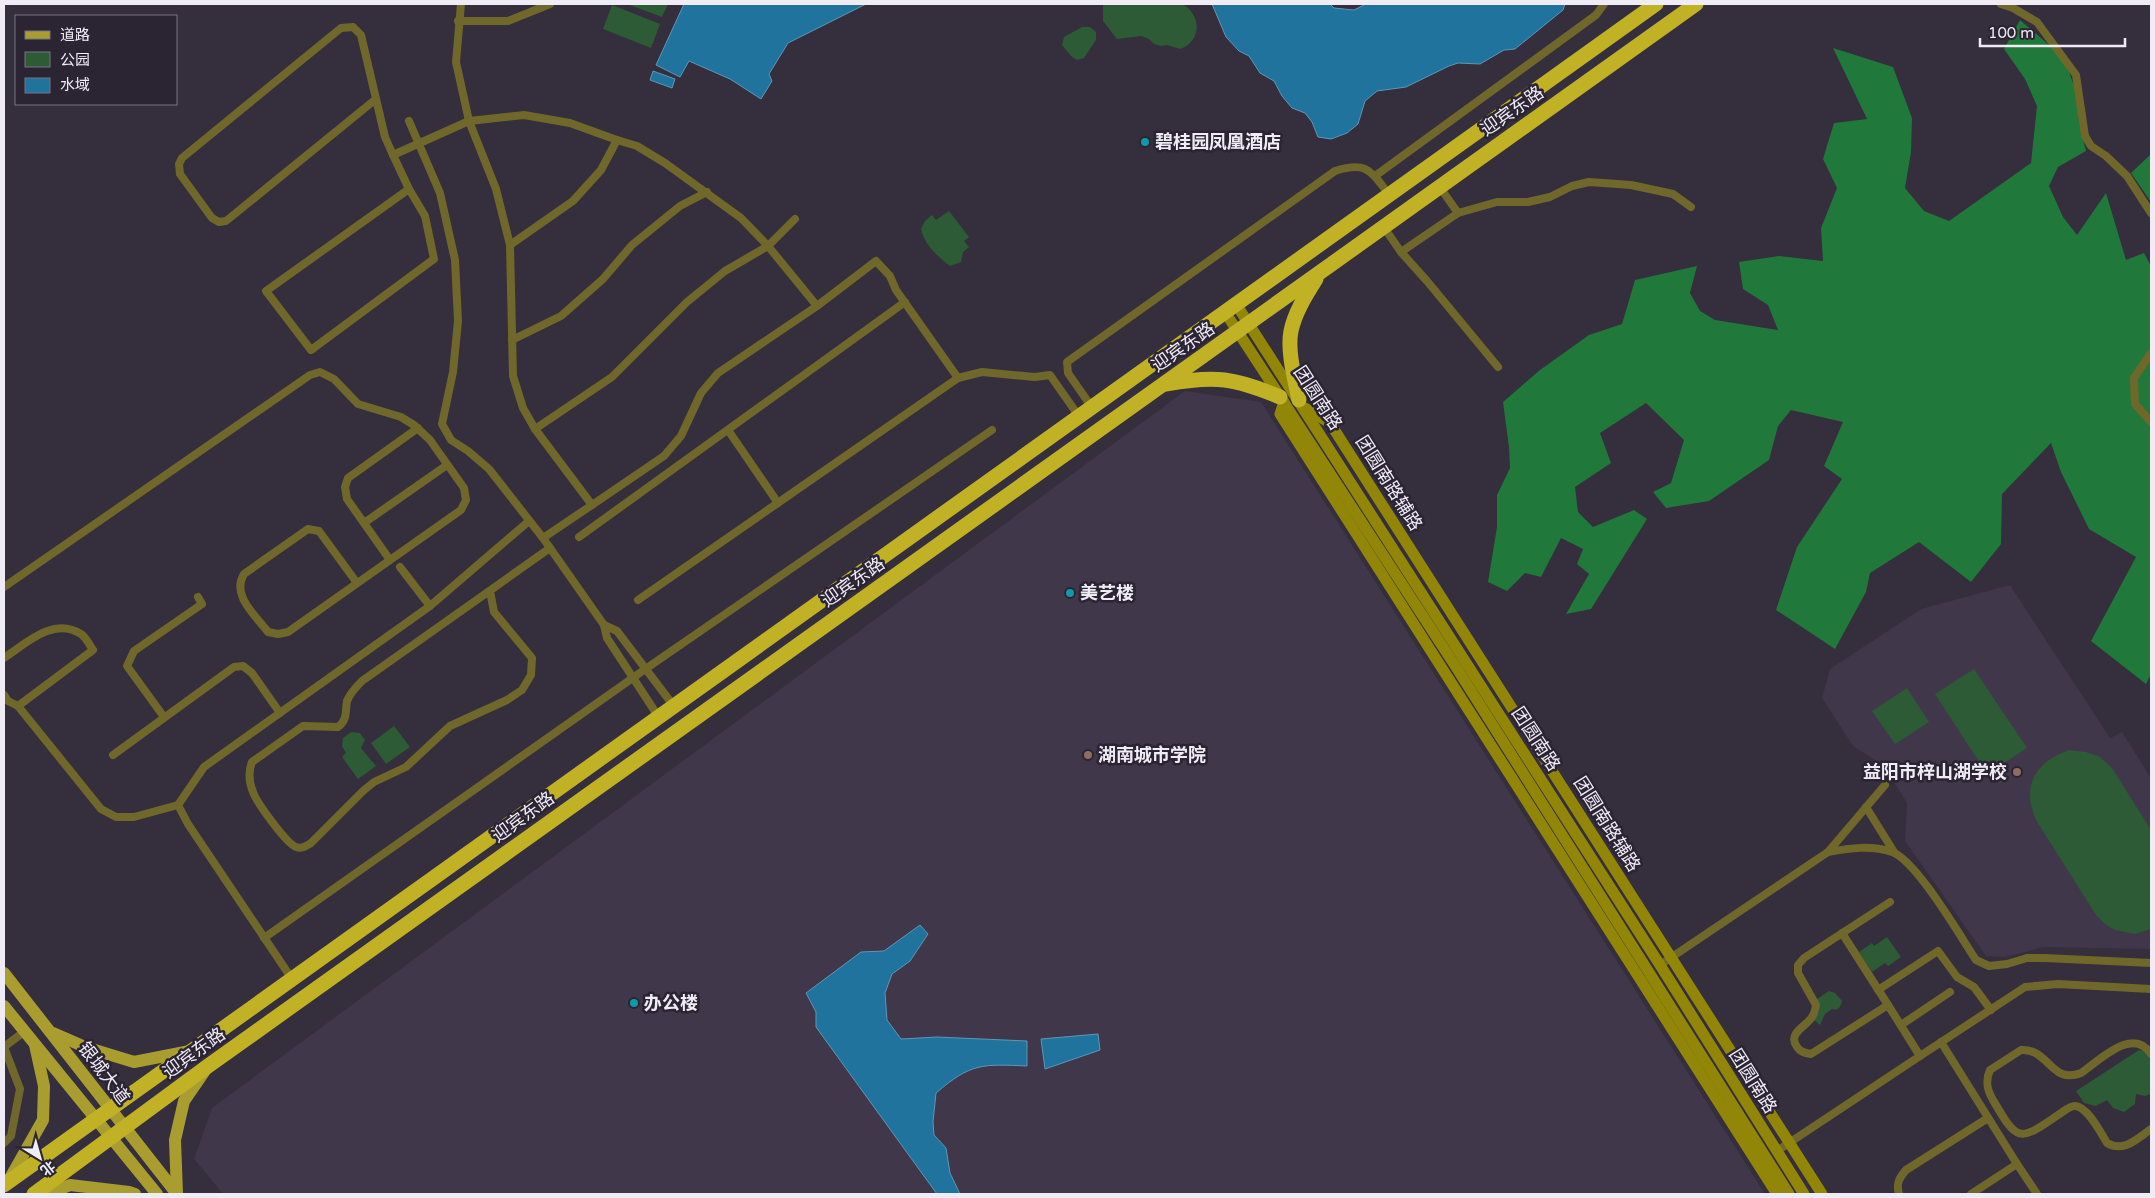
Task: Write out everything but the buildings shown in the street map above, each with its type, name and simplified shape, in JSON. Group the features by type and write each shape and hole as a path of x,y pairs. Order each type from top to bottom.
{"highway":[{"name":"迎宾东路","path":"6,1183 1078,415 1656,4"},
{"name":"迎宾东路","path":"34,1194 208,1066 1696,4"},
{"path":"1161,385 1197,378 1228,379 1292,402 1291,332 1302,301 1321,271"}],"main road":[{"name":"团圆南路","path":"1230,308 1660,965 1804,1194"},
{"name":"团圆南路","path":"1243,327 1789,1194"},
{"name":"团圆南路辅路","path":"1292,402 1330,423 1822,1194"},
{"path":"1292,402 1280,414 1776,1194"},
{"name":"银城大道","path":"4,973 177,1194"},
{"name":"银城大道","path":"4,1006 157,1194"},
{"path":"51,1032 85,1047 134,1062 192,1050"},
{"path":"6,1183 43,1120 44,1086 34,1043"},
{"path":"177,1194 174,1140 184,1101 208,1066"},
{"path":"49,1194 70,1185 135,1194"}],"street":[{"path":"461,4 456,62 469,121 496,189 510,245 513,376 523,408 535,429 592,505"},
{"path":"458,22 508,21 550,4"},
{"path":"1375,176 1596,15 1604,4"},
{"path":"2001,4 2013,8 2037,22 2076,75 2085,136 2091,146 2106,156 2127,176 2151,213"},
{"path":"376,99 226,221 218,222 212,218 180,174 179,164 182,158 340,28 353,27 361,35 385,137 408,189 425,216 434,259 311,350 266,291 408,189"},
{"path":"393,155 469,121 524,115 570,123 637,146 707,192 741,218 768,246 817,306"},
{"path":"409,121 440,192 455,260 458,321 453,372 442,424 452,440 488,469 543,538 604,625 606,638 658,716"},
{"path":"510,245 573,201 601,170 617,140"},
{"path":"1091,406 1068,373 1067,362 1335,171 1353,165 1371,171 1388,194"},
{"path":"1401,252 1458,214 1497,202 1528,202 1550,197 1572,186 1589,182 1631,185 1673,194 1691,207"},
{"path":"1439,186 1458,214"},
{"path":"512,340 560,316 603,279 632,245 680,206 707,192"},
{"path":"535,429 612,377 687,302 724,272 768,246 795,219"},
{"path":"1383,226 1401,252 1428,281 1498,367"},
{"path":"543,538 664,456 681,436 701,393 718,374 817,306 876,260 890,276 905,302 958,378"},
{"path":"579,536 905,302"},
{"path":"2151,353 2134,378 2135,404 2151,422"},
{"path":"4,587 310,375 320,372 334,379 358,404 401,417 418,428 430,440 464,488 466,500 461,510 288,632 278,634 268,632 240,595 240,581 244,574 308,529 319,531 357,583"},
{"path":"638,600 958,378 982,372 1035,377 1050,375 1078,415"},
{"path":"390,560 347,499 345,487 348,478 418,428"},
{"path":"728,430 778,503"},
{"path":"264,938 644,670 992,430"},
{"path":"364,523 447,464"},
{"path":"4,696 8,701 18,706 101,809 116,817 134,817 178,805 204,767 430,606 529,521"},
{"path":"490,591 494,612 532,658 531,675 522,690 507,700 450,726 406,767 374,782 363,791 310,843 302,848 295,847 287,841 253,794 248,770 252,762 302,726 338,727 344,722 348,712 347,703 351,692 362,681 550,548"},
{"path":"400,566 430,606"},
{"path":"164,717 127,666 134,651 202,604 198,598"},
{"path":"604,625 617,632 644,670 653,676 673,705"},
{"path":"4,658 45,630 67,630 82,634 93,650 18,706"},
{"path":"113,755 234,667 243,666 252,673 280,713"},
{"path":"1660,965 1828,852 1885,785"},
{"path":"178,805 188,824 292,979"},
{"path":"1866,807 1894,852 1918,873 1976,960 1989,966 2007,964 2027,958 2151,962"},
{"path":"1828,852 1860,846 1894,852"},
{"path":"1888,1005 1811,1054 1804,1053 1798,1049 1794,1042 1794,1036 1811,1020 1816,1005 1798,973 1798,965 1804,958 1890,902"},
{"path":"1842,933 1920,1056"},
{"path":"1878,990 1938,951 1956,976 1974,987 1991,1010"},
{"path":"1777,1152 2025,987 2058,984 2151,989"},
{"path":"1901,1025 1950,992"},
{"path":"4,1143 11,1136 20,1089 4,1047 25,1031"},
{"path":"1941,1042 2017,1164 2038,1194"},
{"path":"2151,1054 2142,1044 2135,1042 2126,1044 2081,1073 2074,1076 2065,1076 2055,1072 2036,1052 2020,1050 1990,1070 1987,1083 1991,1096 2010,1128 2017,1133 2025,1135 2034,1132 2069,1108 2076,1106 2083,1108 2088,1113 2107,1143 2112,1146 2127,1145 2151,1130"},
{"path":"1899,1194 1900,1177 1906,1170 1988,1118"},
{"path":"1970,1194 2017,1164"}],"shaded area":[{"name":"湖南城市学院","path":"1185,391 1261,402 1765,1194 223,1194 194,1159 212,1108"},
{"name":"益阳市梓山湖学校","path":"2010,585 2110,738 2122,732 2151,778 2151,949 2043,947 2006,957 1986,956 1905,841 1907,803 1884,766 1853,746 1822,698 1830,669 1921,609"}],"green space":[{"path":"627,4 668,4 662,17"},
{"path":"1103,4 1182,4 1193,14 1196,21 1196,34 1187,45 1180,49 1154,44 1149,39 1141,36 1117,39 1103,21"},
{"path":"612,5 660,24 651,48 603,29"},
{"path":"2020,20 2064,58 2077,94 2079,123 2086,151 2058,167 2049,186 2063,217 2077,235 2106,193 2126,260 2144,253 2151,266 2151,674 2146,684 2091,641 2136,557 2089,529 2061,472 2051,443 2002,494 2001,544 1971,582 1919,542 1870,573 1866,592 1835,649 1776,610 1797,547 1842,479 1824,466 1843,422 1791,410 1778,426 1769,460 1709,501 1666,508 1653,492 1671,483 1684,440 1646,403 1600,433 1611,463 1575,487 1578,512 1593,527 1634,510 1647,519 1591,609 1566,614 1589,574 1577,564 1583,549 1561,538 1541,577 1525,573 1507,591 1488,582 1497,527 1497,495 1510,468 1503,402 1540,370 1589,335 1622,324 1635,280 1697,266 1690,293 1700,311 1715,320 1778,330 1768,305 1743,289 1739,262 1779,256 1823,261 1821,228 1837,188 1823,159 1834,123 1867,119 1833,48 1893,67 1912,118 1911,152 1905,188 1924,211 1949,221 2031,163 2037,106 2025,79 2004,49"},
{"path":"1082,27 1090,27 1096,32 1096,40 1084,58 1077,60 1062,45 1064,37"},
{"path":"2151,154 2151,202 2131,173"},
{"path":"949,211 969,237 964,241 969,247 963,252 961,262 950,266 932,249 925,240 921,229 925,221 932,215 936,220"},
{"path":"1974,669 2027,748 1987,774 1935,694"},
{"path":"1907,688 1929,722 1895,744 1872,711"},
{"path":"394,726 410,747 386,764 371,743"},
{"path":"351,732 360,733 365,740 361,748 376,766 358,779 342,757 346,753 342,746 343,738"},
{"path":"2069,750 2086,752 2100,757 2112,768 2151,830 2151,929 2135,934 2115,930 2105,924 2096,915 2036,820 2030,796 2034,777 2047,761"},
{"path":"1887,937 1901,957 1888,966 1885,963 1872,972 1859,952 1872,943 1874,946"},
{"path":"1829,991 1835,993 1842,1001 1840,1007 1836,1010 1832,1009 1825,1014 1820,1025 1814,1020 1819,1012 1817,999"},
{"path":"2139,1050 2145,1051 2151,1061 2151,1094 2145,1096 2136,1094 2135,1104 2124,1112 2113,1108 2107,1100 2096,1106 2084,1103 2076,1091"}],"water":[{"path":"684,4 866,4 788,43 769,74 772,81 761,99 730,79 689,61 680,77 656,65"},
{"path":"1212,4 1330,4 1334,8 1354,10 1366,4 1565,4 1563,10 1515,49 1504,50 1480,64 1458,63 1449,66 1406,87 1377,91 1365,101 1358,124 1347,133 1331,139 1318,137 1312,122 1305,113 1292,108 1282,96 1274,81 1260,73 1249,56 1239,51 1226,37"},
{"path":"653,71 675,79 672,88 650,80"},
{"path":"920,925 928,934 910,961 892,974 885,993 887,1020 901,1039 937,1037 1027,1041 1027,1066 999,1065 978,1068 959,1076 936,1093 933,1122 934,1135 946,1148 950,1173 960,1194 937,1194 816,1027 816,1012 806,993 861,952 884,951"},
{"path":"1098,1034 1100,1050 1045,1069 1041,1039"}],"place":[{"name":"碧桂园凤凰酒店","path":"1145,142"},
{"name":"美艺楼","path":"1070,593"},
{"name":"湖南城市学院","path":"1088,755"},
{"name":"益阳市梓山湖学校","path":"2017,772"},
{"name":"办公楼","path":"634,1003"}]}
